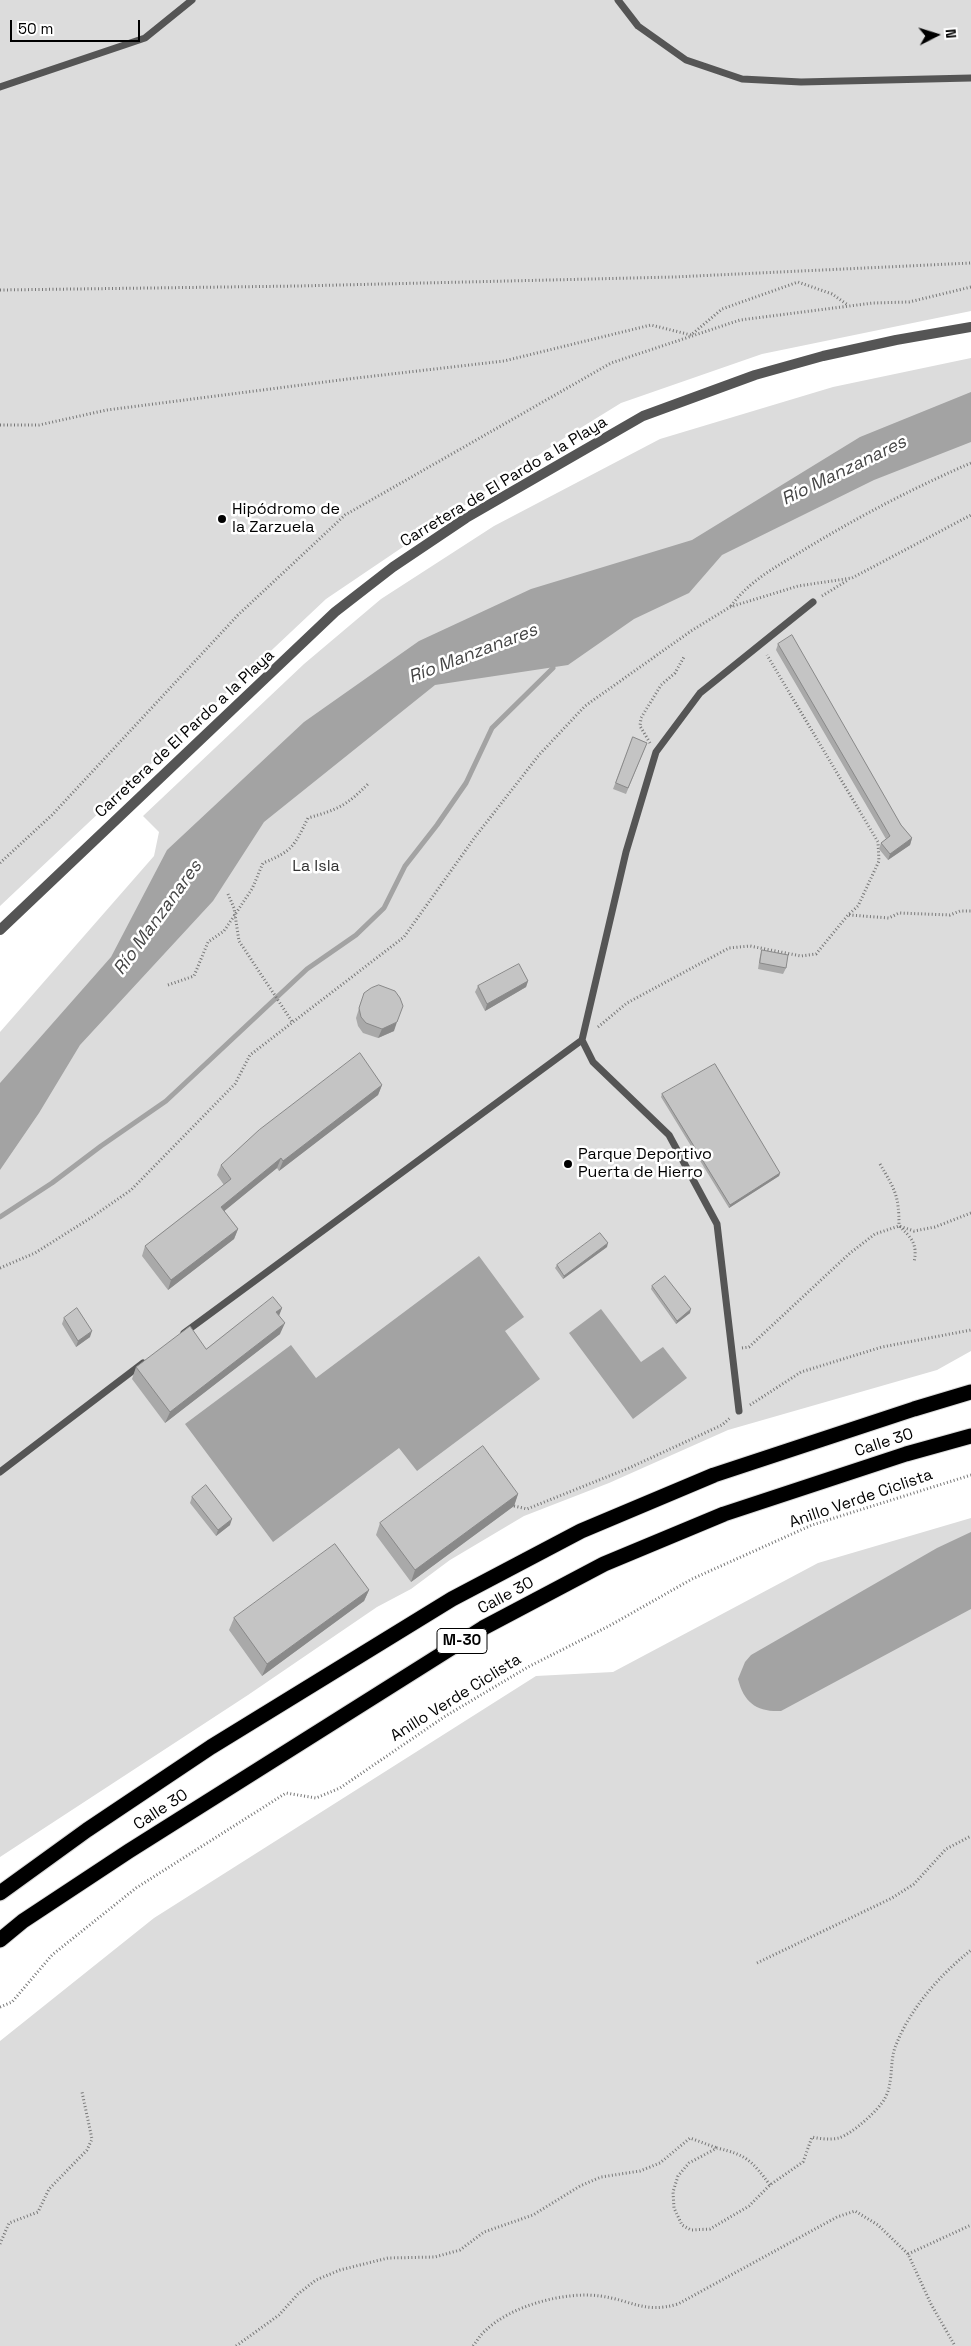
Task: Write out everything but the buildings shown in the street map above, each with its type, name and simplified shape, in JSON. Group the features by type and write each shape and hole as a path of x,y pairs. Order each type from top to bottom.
{"highway":[{"name":"Calle 30","path":"0,1893 87,1830 211,1747 452,1599 581,1531 714,1475 914,1408 971,1392"},
{"name":"Calle 30","path":"0,1940 23,1921 138,1846 474,1633 604,1564 724,1514 906,1454 971,1436"}],"street":[{"name":"Carretera de El Pardo a la Playa","path":"0,930 335,612 393,567 466,518 644,416 755,375 823,356 896,340 971,327"}],"lane":[{"path":"0,88 145,38 192,0"},
{"path":"618,0 638,26 686,60 742,79 801,82 971,78"},
{"path":"739,1411 717,1224 668,1135 593,1062 582,1040 626,852 656,752 700,693 813,602"},
{"path":"174,1340 582,1040"},
{"path":"0,1472 150,1358"}],"path":[{"path":"0,290 299,286 674,277 971,264"},
{"path":"691,335 722,309 798,282 832,294 849,305"},
{"path":"0,863 52,815 238,615 345,515 611,363 740,320 849,305 909,302 971,287"},
{"path":"0,425 39,425 107,410 348,378 504,361 651,325 691,335"},
{"path":"730,607 755,579 818,541 913,490 971,463"},
{"path":"813,602 850,578 971,516"},
{"path":"0,1268 35,1253 131,1190 236,1084 250,1055 404,937 481,830 539,756 585,706 691,631 730,607 798,586 850,578"},
{"path":"582,1040 627,1003 729,948 750,946 801,956 816,954 848,915 858,906 879,861 878,842 767,655"},
{"path":"656,752 640,726 641,718 661,685 675,673 684,657"},
{"path":"168,985 194,976 208,942 224,931 252,889 264,863 284,854 295,844 308,818 330,812 350,802 368,783"},
{"path":"228,894 235,912 239,941 249,959 293,1023"},
{"path":"848,915 889,918 899,913 950,916 960,911 971,910"},
{"path":"880,1164 899,1201 899,1226 914,1240 916,1254 914,1262"},
{"path":"732,1350 749,1347 850,1253 875,1234 899,1226 914,1231 935,1227 971,1214"},
{"path":"514,1506 527,1509 629,1468 722,1425 739,1411 801,1372 882,1347 971,1330"},
{"name":"Anillo Verde Ciclista","path":"0,2008 12,2002 52,1955 136,1888 286,1793 316,1798 340,1788 444,1717 477,1697 692,1579 812,1525 971,1475"},
{"path":"756,1963 892,1898 914,1884 946,1849 971,1836"},
{"path":"717,2148 689,2163 678,2176 674,2192 674,2208 682,2225 691,2230 710,2229 750,2206 770,2184 803,2162 812,2137 823,2139 839,2138 865,2121 885,2098 892,2072 895,2046 922,1999 946,1970 971,1950"},
{"path":"0,2244 9,2223 38,2212 49,2189 87,2150 92,2139 82,2092"},
{"path":"236,2346 279,2315 298,2294 316,2280 340,2270 388,2258 434,2257 460,2250 484,2232 533,2215 580,2186 601,2177 640,2171 660,2164 690,2138 717,2148 735,2152 753,2162 770,2184"},
{"path":"474,2346 484,2331 517,2310 573,2294 600,2296 644,2308 662,2309 678,2304 837,2216 855,2211 878,2225 908,2254 931,2304 955,2346"},
{"path":"908,2254 971,2225"}],"green space":[{"name":"Hipódromo de la Zarzuela","path":"0,0 971,0 971,311 762,354 621,403 561,440 326,599 0,906"},
{"name":"Parque Deportivo Puerta de Hierro","path":"971,358 971,1351 937,1370 728,1430 609,1483 524,1516 450,1560 411,1589 377,1607 248,1695 0,1857 0,1032 154,856 159,832 143,816 304,664 381,599 494,526 660,439 833,387"},
{"path":"971,1518 971,2346 0,2346 0,2041 154,1918 536,1676 613,1672 818,1563"}],"water":[{"name":"Río Manzanares","path":"971,392 971,442 874,480 722,555 689,593 634,619 568,665 435,685 264,822 213,901 80,1045 39,1113 0,1170 0,1083 111,957 167,850 304,722 419,641 531,589 692,540 860,437"},
{"path":"479,1256 524,1317 505,1331 540,1379 417,1471 399,1448 273,1542 185,1424 291,1345 316,1378"},
{"path":"601,1309 641,1362 663,1347 687,1378 633,1419 569,1333"},
{"path":"971,1532 971,1609 781,1711 758,1708 748,1700 738,1679 745,1662 751,1655 937,1548"}],"waterway":[{"path":"0,1217 52,1183 166,1101 307,969 356,935 384,908 405,866 437,825 466,783 492,728 553,668"}],"place":[{"name":"Hipódromo de la Zarzuela","path":"222,519"},
{"name":"Parque Deportivo Puerta de Hierro","path":"568,1164"}],"park label":[{"name":"La Isla","path":"316,867"}]}
